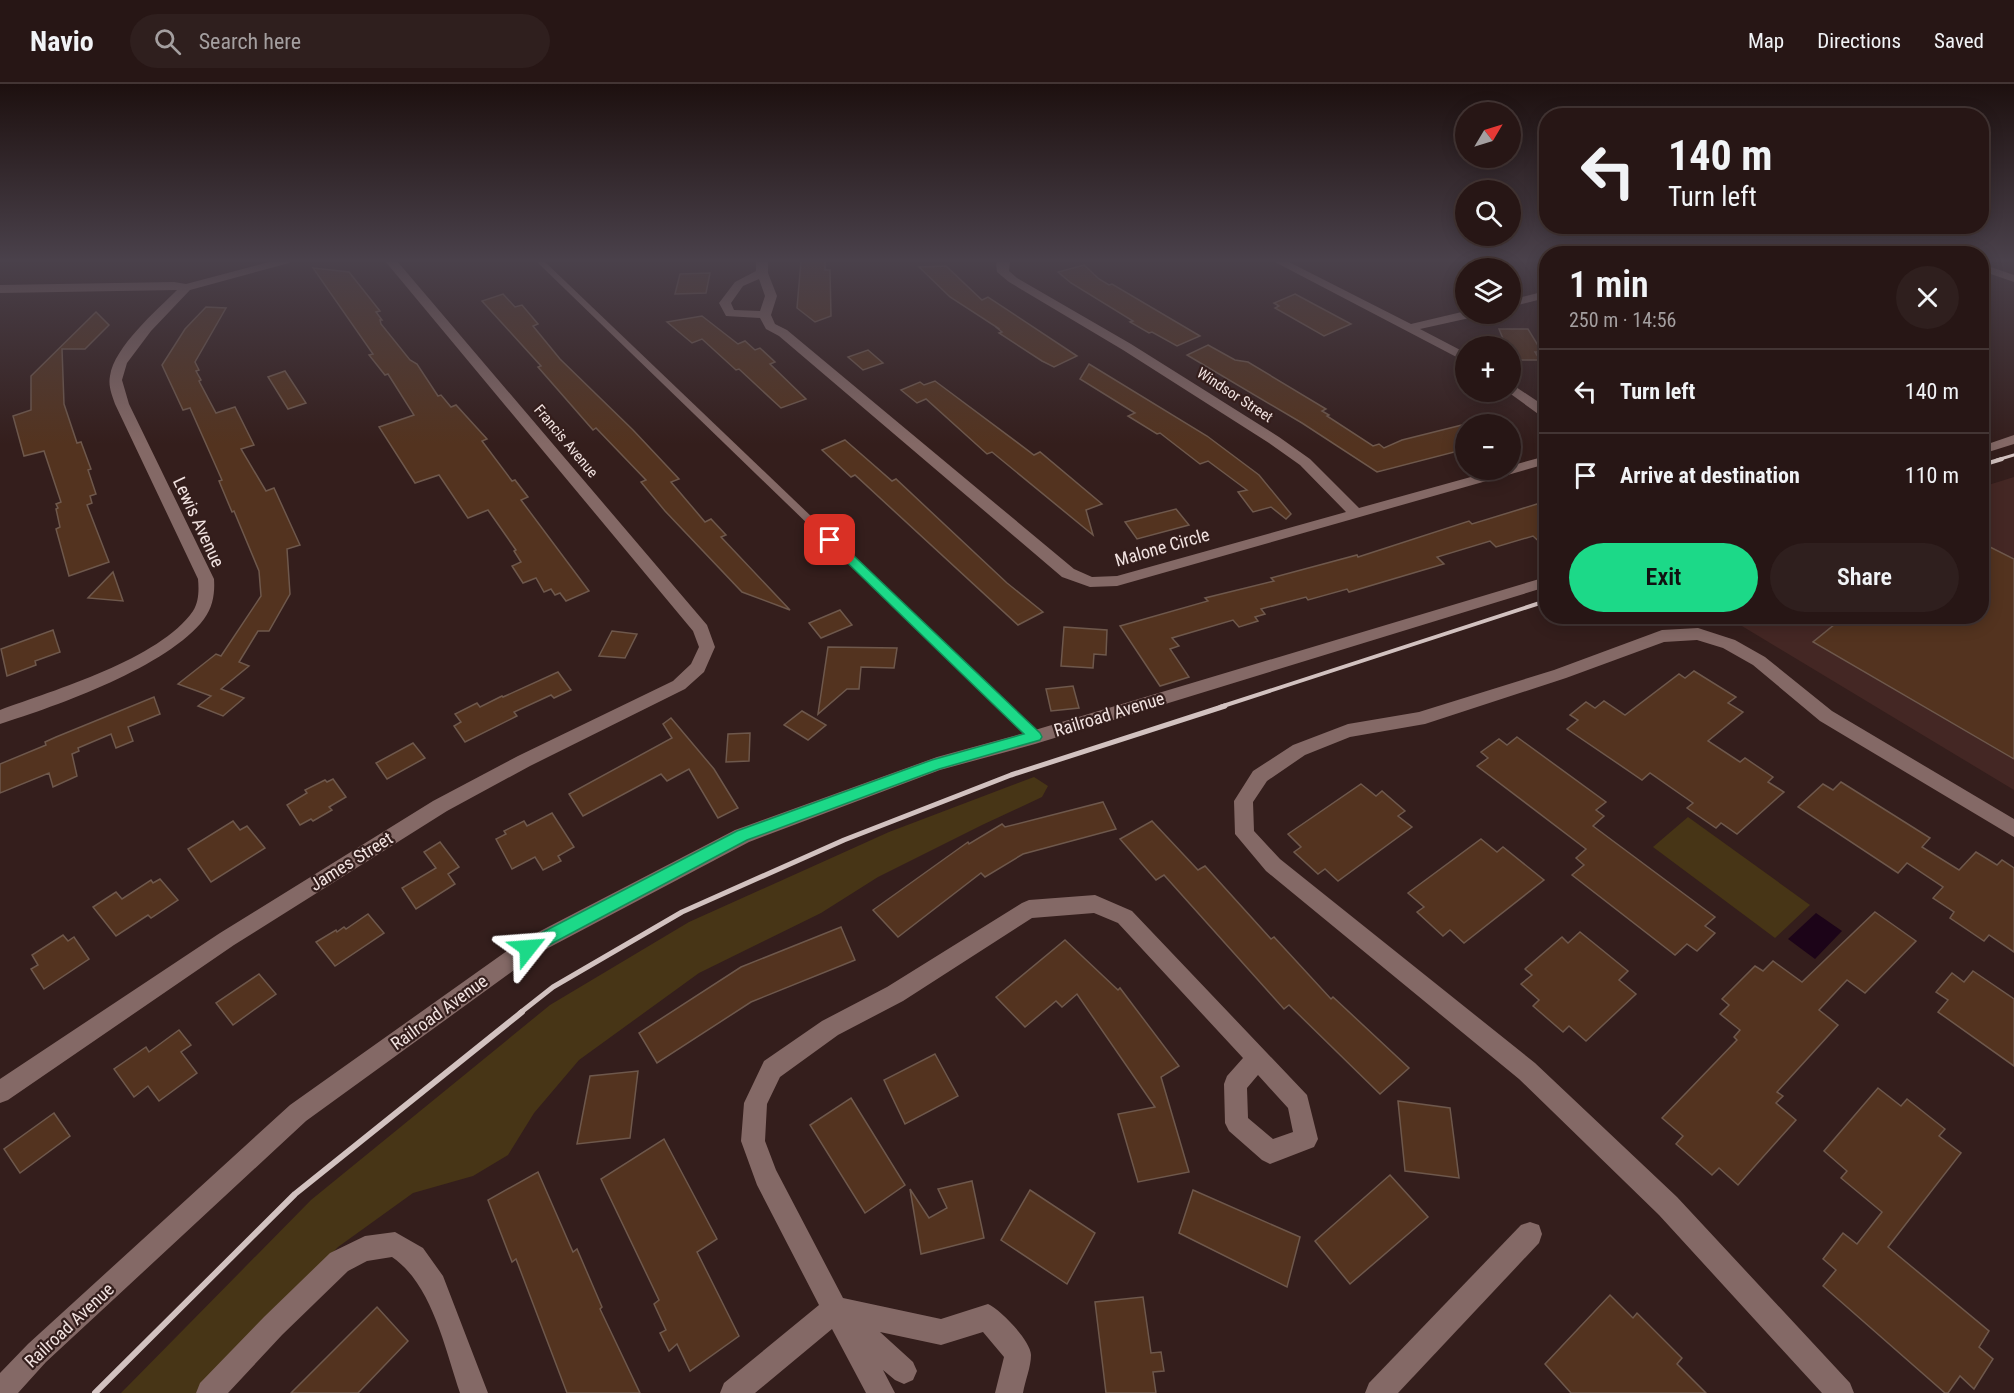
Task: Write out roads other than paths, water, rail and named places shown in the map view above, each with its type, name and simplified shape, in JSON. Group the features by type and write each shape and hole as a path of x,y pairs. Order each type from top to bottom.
{"street":[{"name":"Lewis Avenue","path":"0,717 99,678 157,651 182,634 199,614 207,595 206,579 116,388 117,372 123,357 155,322"},
{"name":"Francis Avenue","path":"443,322 688,612 701,629 707,647"},
{"name":"Malone Circle","path":"768,322 770,326 783,333 1068,573 1090,582 1117,581 1539,462"},
{"name":"Windsor Street","path":"1085,322 1274,440 1305,462 1356,513"},
{"path":"1401,322 1455,352"},
{"path":"1411,327 1433,322"},
{"path":"1521,395 1539,408"},
{"path":"1989,448 2014,440"},
{"name":"Railroad Avenue","path":"0,1393 37,1353 298,1113 528,948 742,836 937,764 1035,737 1539,584"},
{"path":"1840,1393 1668,1206 1527,1071 1274,865 1245,834 1243,801 1260,776 1299,750 1348,732 1419,719 1560,674 1662,636 1698,634 1729,644 1759,661 1826,716 2014,829"},
{"name":"James Street","path":"0,1092 227,939 440,806 524,761 679,685 698,668 707,647"},
{"path":"880,1393 765,1176 753,1141 756,1102 772,1069 830,1028 895,994 1029,909 1095,904 1125,917 1258,1058"},
{"path":"1379,1393 1530,1234"},
{"path":"210,1393 273,1326 339,1262 365,1249 395,1244 414,1257 434,1285 474,1393"},
{"path":"836,1309 904,1371"},
{"path":"734,1393 836,1309"},
{"path":"836,1309 941,1332 988,1317 1018,1353 1010,1393"}],"lane":[{"path":"604,322 1035,737"}],"railway":[{"path":"1997,460 2014,455"},
{"path":"1989,463 2002,459"},
{"path":"1220,707 1539,603"},
{"path":"520,1013 553,987 682,912 844,840 1011,775 1225,706"},
{"path":"95,1393 295,1194 522,1012"}]}
